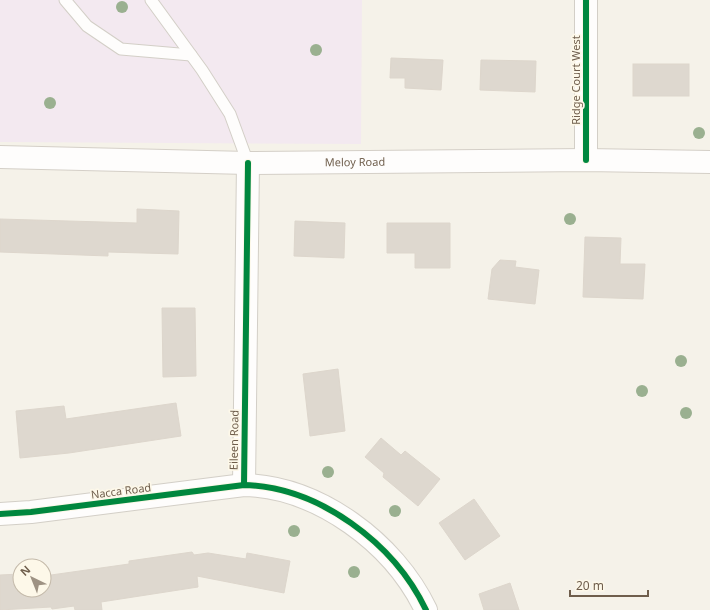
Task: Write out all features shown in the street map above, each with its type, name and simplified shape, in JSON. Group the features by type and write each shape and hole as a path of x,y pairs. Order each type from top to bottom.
{"street":[{"name":"Ridge Court West","path":"586,0 586,160"},
{"name":"Meloy Road","path":"0,158 248,163 586,160 710,162"},
{"name":"Eileen Road","path":"248,163 244,485 281,489 317,504 345,520 394,560 419,595 426,610"},
{"name":"Nacca Road","path":"0,514 31,512 244,485"}],"lane":[{"path":"65,0 87,26 121,49 191,55"},
{"path":"152,0 230,114 248,163"}],"shaded area":[{"path":"0,0 362,0 361,144 0,142"}],"building":[{"path":"391,58 443,60 441,90 405,88 405,78 390,78"},
{"path":"481,60 536,61 535,92 480,90"},
{"path":"633,64 689,64 689,96 633,96"},
{"path":"137,209 179,211 178,254 108,252 108,256 0,252 0,219 137,223"},
{"path":"295,221 345,223 344,258 294,256"},
{"path":"387,223 450,223 450,268 415,268 415,253 387,253"},
{"path":"585,237 621,238 620,264 645,264 643,299 583,297"},
{"path":"500,260 516,261 515,267 539,270 535,304 488,299 492,269"},
{"path":"162,308 195,308 196,376 163,377"},
{"path":"338,369 345,431 310,436 303,374"},
{"path":"176,403 181,436 69,453 20,458 16,411 64,406 66,419"},
{"path":"381,438 401,455 405,451 440,479 418,506 383,477 384,473 365,457"},
{"path":"474,499 500,536 465,560 439,523"},
{"path":"192,552 194,555 208,553 246,559 247,553 290,561 284,593 197,576 198,587 101,602 102,610 75,610 74,606 52,609 51,607 0,610 0,575 12,574 12,598 52,598 52,575 129,564 129,561"},
{"path":"510,583 519,610 484,610 479,594"}],"cycle path":[{"path":"586,0 586,160"},
{"path":"244,485 248,163"},
{"path":"0,514 31,512 244,485 272,488 300,496 326,508 351,523 395,562 412,585 426,610"}]}
